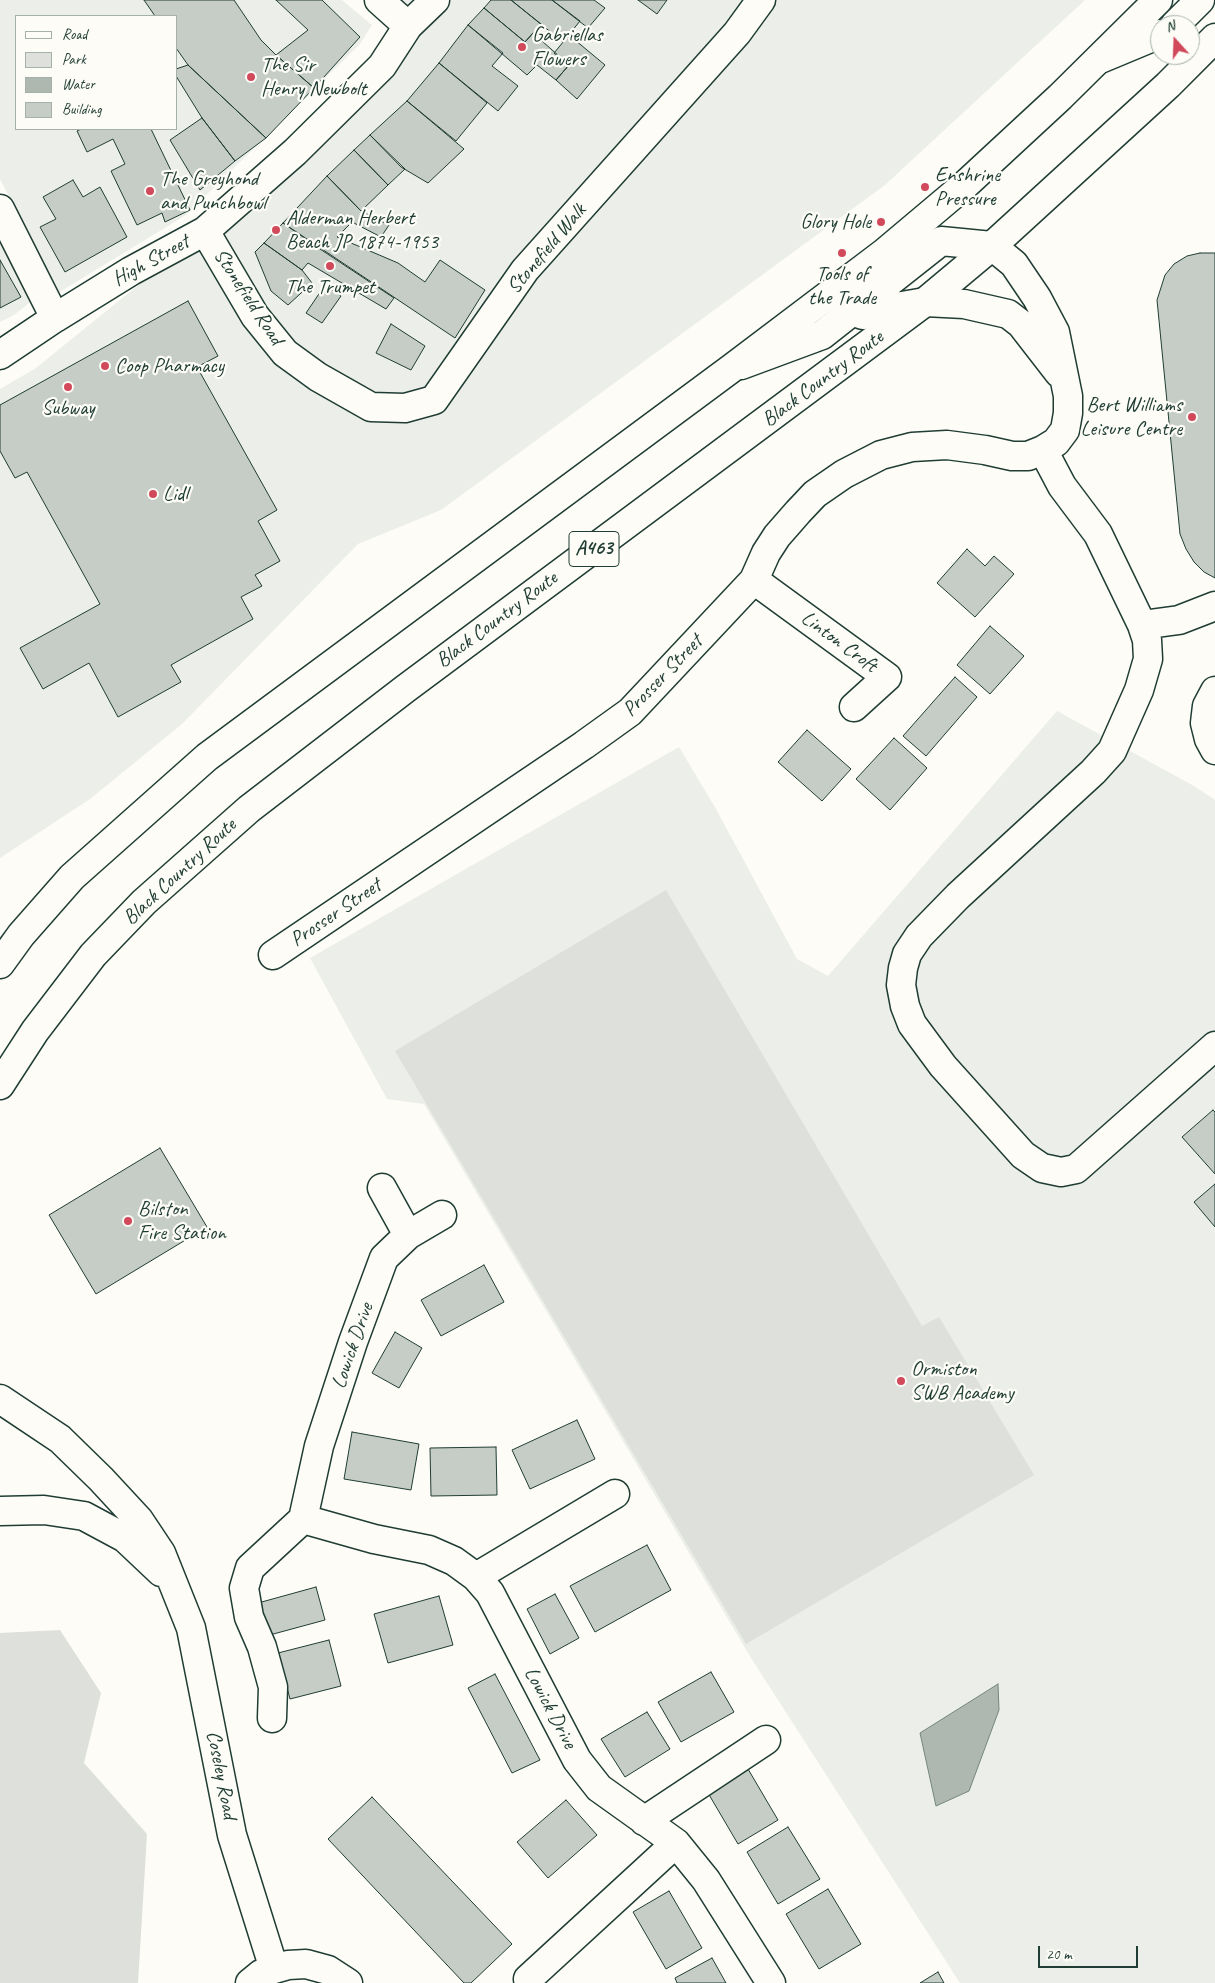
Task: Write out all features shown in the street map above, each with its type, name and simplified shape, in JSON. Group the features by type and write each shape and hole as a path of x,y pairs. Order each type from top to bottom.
{"main road":[{"path":"379,0 408,26"},
{"name":"High Street","path":"0,356 55,318 131,271 205,231 295,152 382,66 408,26 435,0"},
{"path":"0,964 21,935 72,877 207,757 884,253 966,184 1100,59 1158,0"},
{"path":"1185,15 1200,0"},
{"name":"Stonefield Walk","path":"318,377 371,407 405,408 434,400 525,270 737,33 750,4"},
{"path":"1100,59 1150,38"},
{"name":"Black Country Route","path":"0,1085 35,1031 93,955 144,902 249,809 405,689 925,302 992,246 1168,85 1215,38"},
{"path":"0,209 55,318"},
{"name":"Stonefield Road","path":"205,231 255,316 285,353 318,377"},
{"path":"732,368 822,334 941,240 992,246 1014,264 1036,298 1054,332 1068,396 1065,430 1056,442 1043,450 1062,486 1098,534 1142,625 1147,640 1148,659 1139,690 1112,751 1093,772 958,896 919,936 908,954 901,984 905,1006 912,1024 943,1066 1023,1154 1042,1168 1061,1172 1076,1169 1215,1046"},
{"path":"831,294 850,312 863,316 925,302 964,304 1008,314 1021,324 1063,378"},
{"name":"Prosser Street","path":"273,955 630,712 754,580 766,553 777,536 815,494 844,474 881,455 912,447 947,446 985,450 1012,456 1028,456 1043,450"},
{"name":"Linton Croft","path":"754,580 887,677 854,707"},
{"path":"1142,625 1180,620 1215,606"},
{"path":"1215,692 1207,706 1205,723 1208,739 1215,750"},
{"path":"382,1188 408,1235"},
{"name":"Lowick Drive","path":"442,1215 408,1235 384,1258 319,1446 304,1519 374,1539 429,1550 454,1561 476,1577 490,1593 578,1760 599,1788 676,1843 706,1880 771,1983"},
{"name":"Coseley Road","path":"0,1399 60,1440 101,1479 139,1520 161,1552 192,1628 232,1835 274,1969"},
{"path":"476,1577 615,1494"},
{"name":"Coseley Road","path":"0,1511 44,1510 84,1516 125,1538 172,1582"},
{"path":"272,1718 273,1687 262,1647 249,1617 244,1588 250,1568 304,1519"},
{"path":"644,1821 766,1740"},
{"path":"528,1979 676,1843"},
{"path":"250,1983 261,1974 274,1969 288,1965 306,1964 328,1970 348,1983"}],"shaded area":[{"path":"0,0 342,0 372,25 360,44 186,215 58,293 0,179"},
{"path":"379,0 1085,0 885,185 441,510 358,544 182,724 90,799 0,858 0,389 36,368 205,231 408,26"},
{"path":"0,241 32,301 14,315 0,322"},
{"name":"Ormiston SWB Academy","path":"1057,711 1194,786 1215,800 1215,1983 960,1983 751,1658 424,1104 387,1099 310,958 679,747 716,809 797,959 828,976"}],"green space":[{"path":"666,890 922,1326 939,1317 1034,1475 746,1644 395,1051"},
{"path":"60,1630 101,1693 84,1763 147,1834 138,1983 0,1983 0,1633"}],"water":[{"path":"998,1684 999,1710 969,1791 936,1806 920,1733"}],"building":[{"name":"The Sir Henry Newbolt","path":"144,0 234,0 261,40 314,88 266,138 188,65 178,51 178,15 154,15"},
{"path":"276,0 322,0 360,37 314,88 276,55 308,30"},
{"path":"491,0 511,0 541,24 525,42 484,8"},
{"path":"511,0 552,0 580,21 563,42"},
{"path":"552,0 594,0 605,8 588,28"},
{"path":"638,0 667,0 657,14"},
{"name":"Gabriellas Flowers","path":"484,8 525,42 533,33 569,65 556,80 537,65 527,75 468,25"},
{"path":"468,25 503,53 492,66 518,86 498,111 439,63"},
{"path":"569,35 605,65 577,99 556,80 569,65 554,53"},
{"path":"439,63 487,103 456,141 407,101"},
{"path":"188,65 266,138 235,161 202,118 178,79 178,68"},
{"path":"407,101 464,149 428,183 401,167 370,135"},
{"path":"202,118 235,161 200,190 170,140"},
{"name":"The Greyhond and Punchbowl","path":"151,130 190,210 165,222 162,213 137,225 111,171 125,164 113,139 87,152 77,131"},
{"path":"370,135 405,169 388,185 354,150"},
{"path":"354,150 388,185 361,211 327,176"},
{"path":"327,176 361,211 389,225 381,237 352,222 337,237 398,263 425,282 440,260 485,290 455,338 283,223"},
{"path":"73,180 83,197 100,187 127,237 65,272 40,227 56,219 43,197"},
{"name":"The Trumpet","path":"283,223 394,298 386,309 308,263 302,270 264,243"},
{"path":"264,243 302,270 312,283 288,305 271,291 255,252"},
{"name":"Bert Williams Leisure Centre","path":"1200,253 1215,253 1215,578 1204,572 1194,562 1180,534 1157,300 1165,275 1174,264 1187,256"},
{"path":"0,260 21,297 0,308"},
{"path":"325,285 341,296 322,323 306,313"},
{"name":"Lidl","path":"188,301 218,356 197,367 277,510 258,521 280,561 255,575 262,586 241,597 253,619 171,665 181,682 118,717 89,663 43,689 20,648 100,604 27,472 15,478 0,451 0,405"},
{"path":"391,324 425,346 411,370 376,353"},
{"path":"967,549 985,566 994,556 1014,574 975,617 937,583"},
{"path":"990,626 1024,656 990,694 957,665"},
{"path":"955,677 977,697 926,756 903,736"},
{"path":"807,730 851,769 822,801 778,762"},
{"path":"894,738 927,768 890,810 856,779"},
{"path":"1213,1110 1215,1112 1215,1174 1182,1137"},
{"name":"Bilston Fire Station","path":"160,1148 207,1227 96,1294 49,1215"},
{"path":"1215,1184 1215,1227 1194,1202"},
{"path":"484,1265 504,1302 441,1336 421,1300"},
{"path":"395,1332 422,1348 399,1388 372,1373"},
{"path":"577,1420 595,1459 530,1489 512,1450"},
{"path":"352,1432 419,1444 411,1490 344,1479"},
{"path":"496,1447 497,1495 431,1496 430,1448"},
{"path":"647,1545 671,1590 595,1632 570,1586"},
{"path":"316,1587 325,1620 266,1636 258,1603"},
{"path":"555,1594 579,1638 550,1654 527,1609"},
{"path":"439,1596 453,1645 388,1663 374,1614"},
{"path":"329,1640 341,1686 290,1699 278,1653"},
{"path":"711,1672 734,1712 681,1742 658,1702"},
{"path":"495,1674 540,1760 512,1773 468,1688"},
{"path":"647,1712 670,1749 625,1777 601,1739"},
{"path":"748,1769 778,1820 738,1844 708,1793"},
{"path":"372,1797 512,1944 471,1983 464,1983 328,1839"},
{"path":"566,1800 597,1835 548,1878 517,1842"},
{"path":"788,1827 820,1879 778,1904 747,1852"},
{"path":"828,1889 861,1944 819,1969 786,1914"},
{"path":"669,1891 702,1948 666,1969 633,1912"},
{"path":"712,1958 726,1983 677,1983 675,1978"},
{"path":"938,1972 944,1983 920,1983"}],"place":[{"name":"Gabriellas Flowers","path":"522,47"},
{"name":"The Sir Henry Newbolt","path":"251,77"},
{"name":"Enshrine Pressure","path":"925,187"},
{"name":"The Greyhond and Punchbowl","path":"150,191"},
{"name":"Glory Hole","path":"881,222"},
{"name":"Alderman Herbert Beach JP 1874-1953","path":"276,230"},
{"name":"Tools of the Trade","path":"842,253"},
{"name":"The Trumpet","path":"330,266"},
{"name":"Coop Pharmacy","path":"105,366"},
{"name":"Subway","path":"68,387"},
{"name":"Bert Williams Leisure Centre","path":"1192,417"},
{"name":"Lidl","path":"153,494"},
{"name":"Bilston Fire Station","path":"128,1221"},
{"name":"Ormiston SWB Academy","path":"901,1381"}]}
